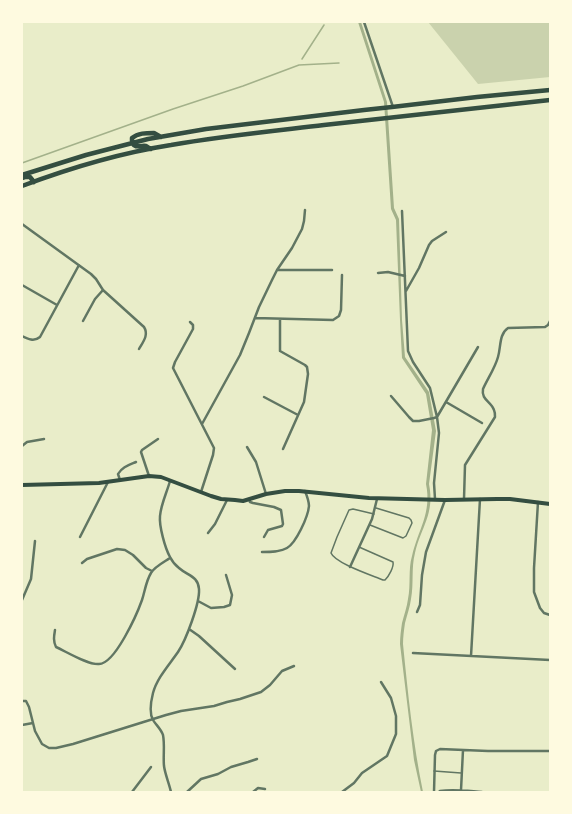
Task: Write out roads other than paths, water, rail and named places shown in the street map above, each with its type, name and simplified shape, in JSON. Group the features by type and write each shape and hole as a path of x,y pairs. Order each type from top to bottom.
{"main road":[{"path":"22,175 86,155 132,143 206,129 357,110 550,90"},
{"path":"22,186 87,164 170,145 258,132 550,100"},
{"path":"132,143 136,147 145,146 151,149"},
{"path":"22,178 30,178 34,182"},
{"path":"22,485 99,483 149,476 171,480 211,496 227,500 244,501 266,494 286,491 305,491 377,498 445,500 510,499 550,504"}],"street":[{"path":"364,22 392,107"},
{"path":"202,424 240,355 266,292 277,270 292,248 302,229 305,210"},
{"path":"402,211 408,351 410,357 432,392 436,418 438,438 434,499"},
{"path":"22,224 96,278 103,290 144,327 146,330 146,335 139,349"},
{"path":"406,291 419,268 428,245 446,232"},
{"path":"22,336 30,340 37,339 43,333 79,265"},
{"path":"277,270 332,270"},
{"path":"378,273 388,272 405,276"},
{"path":"255,318 280,320 333,320 338,316 340,310 342,275"},
{"path":"22,286 57,305"},
{"path":"83,321 95,299 103,290"},
{"path":"280,320 280,351 307,367 308,374 304,402 283,449"},
{"path":"464,499 466,465 495,417 494,410 482,393 498,357 502,334 508,328 545,327 550,321"},
{"path":"190,322 193,325 193,328 173,368 213,444 214,455 201,492"},
{"path":"392,396 413,420 419,421 436,418 478,347"},
{"path":"264,397 298,415"},
{"path":"446,402 482,423"},
{"path":"22,446 27,442 44,439"},
{"path":"149,476 141,452 158,440"},
{"path":"247,447 256,462 266,494"},
{"path":"120,480 118,474 120,471 124,467 136,462"},
{"path":"171,480 160,516 162,535 170,558 181,570 197,580 199,591 198,602 180,650 162,674 153,691 151,711 152,719 163,735 164,765 171,792"},
{"path":"80,537 108,482"},
{"path":"262,552 281,550 293,543 308,512 308,503 305,491"},
{"path":"350,567 370,525 376,508 377,498"},
{"path":"249,499 250,502 281,510 282,526 268,530 264,537"},
{"path":"471,656 480,499"},
{"path":"208,533 215,524 227,500"},
{"path":"417,612 420,605 422,575 426,552 445,500"},
{"path":"538,502 534,592 540,608 544,613 550,615"},
{"path":"22,600 31,579 35,541"},
{"path":"82,563 87,559 117,549 126,550 146,568 152,571"},
{"path":"55,630 54,644 56,647 91,663 104,664 112,656 132,624 152,571 170,558"},
{"path":"198,602 211,608 230,605 232,595 226,575"},
{"path":"189,629 199,636 235,669"},
{"path":"413,653 550,660"},
{"path":"22,700 26,701 29,707 35,731 42,744 49,748 67,746 152,719 181,711 214,706 260,692 270,685 282,671 294,666"},
{"path":"342,792 354,783 362,773 387,756 396,734 396,716 391,698 380,682"},
{"path":"22,725 33,723"},
{"path":"482,792 461,790 434,792 436,751 440,749 550,751"},
{"path":"461,790 463,750"},
{"path":"187,792 200,779 218,774 231,767 257,759"},
{"path":"132,792 151,767"},
{"path":"253,792 258,788 265,789"}],"lane":[{"path":"370,525 403,538 406,536 412,523 408,518 376,508"},
{"path":"359,547 391,560 393,565 385,580 350,567 334,558 331,553 349,510 353,509 374,514"},
{"path":"434,771 461,773"}],"waterway":[{"path":"302,59 324,25"},
{"path":"22,163 299,65 339,63"}]}
